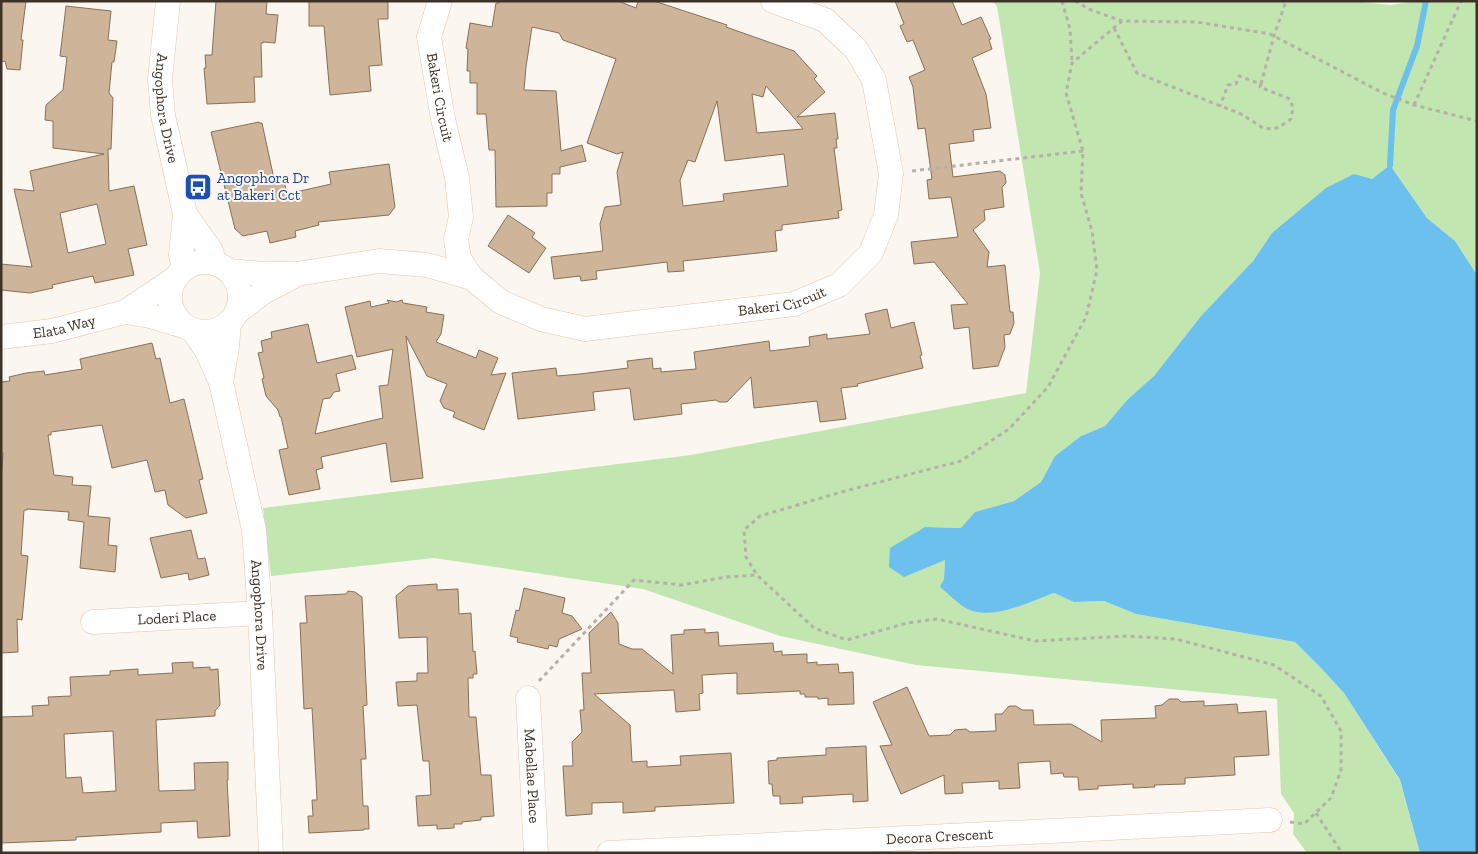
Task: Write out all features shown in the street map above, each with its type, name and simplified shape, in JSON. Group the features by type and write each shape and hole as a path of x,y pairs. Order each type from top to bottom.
{"street":[{"name":"Angophora Drive","path":"168,1 160,79 163,115 185,214 180,273"},
{"name":"Bakeri Circuit","path":"440,1 429,37 443,119 457,178 461,217 456,239 459,259 472,278 502,302 541,319 585,329 794,304 839,285 871,254 886,215 891,174 874,80 856,49 825,20 773,1"},
{"name":"Angophora Drive","path":"185,214 222,267"},
{"path":"202,262 222,267 237,280 240,290 240,302 233,318 217,330 205,332 190,328 178,319 172,307 170,294 180,273 194,263 202,262"},
{"name":"Bakeri Circuit","path":"222,267 264,274 297,274 378,262 427,264 472,278"},
{"name":"Elata Way","path":"1,337 52,331 125,312 180,273"},
{"name":"Bakeri Circuit","path":"233,318 262,293 297,274"},
{"name":"Elata Way","path":"125,312 150,316 190,328"},
{"name":"Angophora Drive","path":"221,382 233,318"},
{"name":"Angophora Drive","path":"190,328 207,351 221,382 254,530 260,613 271,853"},
{"name":"Loderi Place","path":"93,622 260,613"},
{"name":"Mabellae Place","path":"528,698 536,853"},
{"name":"Decora Crescent","path":"609,853 1270,820"}],"path":[{"path":"1062,1 1070,30 1072,62 1066,93 1083,151 1082,194 1092,231 1096,270 1086,317 1048,387 1009,429 961,461 845,491 760,516 744,530 746,557 757,575 814,628 847,640 907,623 937,619 1035,641 1128,636 1176,639 1274,665 1321,696 1341,731 1341,770 1331,798 1304,824 1270,820"},
{"path":"1075,1 1091,10 1122,21 1196,22 1270,34 1383,93 1414,105 1477,121"},
{"path":"1114,28 1136,73 1242,114 1263,128 1273,129 1291,119 1293,108 1290,99 1260,87 1286,1"},
{"path":"1414,105 1461,1"},
{"path":"1072,62 1122,21"},
{"path":"1220,106 1228,85 1236,84 1239,76 1261,84"},
{"path":"891,174 1083,151"},
{"path":"528,698 540,679 634,580 682,585 726,577 757,575"},
{"path":"1316,813 1342,853"}],"green space":[{"path":"992,1 1351,1 1391,5 1416,1 1477,1 1477,275 1455,241 1427,218 1390,165 1372,179 1272,233 1253,261 1201,316 1154,376 1128,399 1105,426 1081,436 1055,456 1041,482 1014,501 975,512 962,528 925,527 945,560 944,579 1010,609 1054,593 1074,602 1104,601 1136,614 1295,642 1344,693 1400,781 1420,853 1307,853 1293,834 1294,813 1281,794 1277,699 916,665 780,636 643,589 434,558 271,576 263,508 691,455 1026,393 1040,273 997,6"}],"water":[{"path":"1390,165 1427,218 1455,241 1477,275 1477,853 1420,853 1400,780 1344,693 1295,642 1136,614 1104,601 1074,602 1054,593 1021,606 997,612 985,613 974,611 961,605 940,587 944,579 945,560 904,577 889,567 890,548 925,527 961,528 975,512 1014,501 1041,482 1055,456 1081,436 1105,426 1128,399 1154,376 1201,316 1253,261 1272,233 1326,188 1354,174 1372,179"}],"building":[{"path":"1,1 26,1 21,40 23,40 20,70 7,69 5,61 1,62"},
{"path":"216,1 267,1 266,14 278,15 275,43 261,43 262,77 254,77 255,102 207,104 204,68 206,68 205,55 212,55"},
{"path":"309,1 388,1 388,19 378,19 382,65 369,66 371,91 330,95 324,26 309,26"},
{"path":"499,1 618,1 636,8 638,1 654,1 727,25 726,27 794,51 817,76 814,79 825,92 797,117 835,113 838,139 836,139 837,148 834,148 842,210 838,211 839,218 782,225 782,230 775,231 777,251 683,261 684,271 668,272 667,262 596,271 597,279 581,281 580,276 554,279 551,257 603,251 600,224 605,207 621,205 617,172 623,152 617,154 587,143 616,59 563,40 559,33 532,27 524,90 556,91 561,151 582,145 586,161 560,167 560,174 552,174 552,193 547,193 547,206 496,207 495,150 489,150 486,114 477,114 477,83 470,83 470,71 467,71 468,49 466,48 470,23 492,27 496,3 499,3","holes":["766,86 795,119 803,129 757,133 752,94 763,97","717,101 725,161 784,154 788,186 723,194 724,201 683,206 680,180 688,160 695,162"]},
{"path":"895,1 952,1 962,25 981,17 991,39 989,40 992,49 972,58 986,94 991,128 973,130 974,141 949,144 953,177 1000,171 1005,175 1006,183 1002,187 1004,207 984,210 985,220 973,230 989,252 987,267 1005,265 1010,312 1013,312 1014,323 1010,334 1004,335 1005,347 998,366 973,369 969,327 954,329 951,305 968,304 934,262 914,264 911,242 958,237 951,197 929,199 927,180 932,179 925,128 918,129 913,87 909,77 925,70 913,40 907,42 900,26 904,24"},
{"path":"66,6 111,11 108,40 117,41 114,62 112,62 109,93 113,98 111,149 108,149 109,191 134,186 147,245 128,249 134,275 95,283 93,276 52,285 53,288 30,293 1,290 1,264 32,267 14,189 34,191 30,171 104,154 53,148 53,121 45,120 46,105 63,90 67,57 60,56","holes":["97,204 106,244 68,253 60,213"]},
{"path":"259,122 262,123 274,179 283,177 287,194 331,184 329,172 389,164 395,207 389,215 318,222 319,225 295,231 296,237 270,243 267,231 243,236 235,229 211,132"},
{"path":"508,215 535,233 532,237 546,248 529,273 488,246"},
{"path":"387,300 396,302 402,300 403,303 427,307 426,312 444,315 441,334 436,342 476,358 479,350 498,358 491,375 506,373 484,430 453,417 455,412 444,408 440,401 447,384 427,376 406,336 423,478 391,482 386,443 321,457 323,468 316,470 320,489 289,495 279,450 288,448 281,417 278,410 266,396 258,353 263,352 261,341 272,338 271,332 308,324 317,363 352,355 356,369 336,374 340,391 334,392 330,398 323,399 315,434 383,418 379,386 388,385 393,349 357,357 345,307 370,301 371,307 389,303"},
{"path":"887,309 891,328 914,322 922,355 920,356 923,368 857,384 858,386 841,388 846,419 820,422 817,401 754,408 751,377 727,402 716,400 681,404 682,414 634,420 630,388 593,392 595,410 518,419 512,373 556,368 557,376 580,374 628,368 627,361 652,358 653,369 661,368 661,372 696,369 694,352 769,341 770,351 810,346 809,337 827,334 827,339 870,334 865,314"},
{"path":"152,343 156,359 160,358 170,403 184,399 203,479 199,480 207,513 186,518 168,505 165,490 155,492 147,460 112,468 102,425 51,432 51,435 48,435 54,475 73,477 72,485 91,486 88,516 110,518 108,545 117,546 115,572 80,568 84,522 68,520 69,512 24,510 21,555 28,556 22,620 17,619 18,652 1,653 1,481 3,453 1,453 1,382 10,381 9,377 26,373 44,371 45,375 82,369 80,359"},
{"path":"191,530 198,559 205,558 209,575 189,580 188,573 161,578 150,538"},
{"path":"437,584 437,590 458,589 459,614 471,613 473,652 475,651 477,674 473,674 473,678 468,678 469,717 476,717 481,775 491,775 494,816 481,817 481,820 462,822 462,824 454,824 454,828 437,829 437,825 418,826 416,796 431,795 429,761 423,761 417,705 398,706 396,682 417,681 417,673 428,673 427,637 399,638 396,596 408,586"},
{"path":"524,588 565,598 562,613 572,616 582,629 559,639 557,647 549,645 548,649 517,642 518,638 510,636 516,610 519,611"},
{"path":"348,591 355,592 362,597 367,705 363,706 366,759 361,759 363,806 368,806 369,829 309,833 308,816 313,816 312,800 317,800 312,708 304,709 300,623 307,623 305,596 346,594"},
{"path":"611,612 618,623 619,644 632,649 642,649 673,674 671,635 684,634 684,630 705,629 705,633 718,632 719,646 773,643 774,652 782,651 782,655 807,654 807,663 817,662 817,665 838,664 839,673 853,672 854,704 828,705 828,698 805,697 805,694 800,694 800,691 737,694 737,673 702,675 703,693 699,694 700,710 676,712 674,690 594,694 630,725 632,762 647,761 647,767 681,765 680,756 731,753 734,803 655,807 655,811 623,813 623,802 592,803 592,814 566,816 563,766 573,766 572,742 582,732 580,710 584,710 582,673 591,673 589,633"},
{"path":"193,662 193,668 210,667 210,670 218,669 220,705 215,711 215,716 156,720 159,791 195,790 194,763 228,762 230,836 198,838 197,821 161,823 161,832 76,837 76,840 1,843 1,717 33,716 32,706 49,705 48,697 71,696 70,677 110,675 110,671 138,669 138,675 173,673 172,663","holes":["113,731 116,791 83,793 81,777 66,778 64,734"]},
{"path":"907,687 929,736 950,735 955,730 966,729 970,732 996,731 995,714 1002,714 1009,706 1016,706 1022,710 1033,710 1034,725 1071,724 1102,742 1101,720 1156,718 1155,706 1162,705 1169,699 1178,699 1181,702 1204,701 1204,706 1237,704 1238,713 1266,711 1269,755 1234,757 1235,775 1185,778 1185,784 1133,788 1133,784 1098,786 1098,789 1079,790 1078,777 1064,777 1063,773 1051,774 1050,761 1018,763 1020,788 999,789 999,781 962,783 963,793 945,794 944,775 901,794 880,746 892,745 873,702"},
{"path":"866,746 868,801 853,802 853,794 802,797 803,803 780,804 780,796 773,796 772,784 769,784 768,761 777,760 777,758 826,755 826,748"}],"waterway":[{"path":"1390,165 1393,110 1417,46 1426,1"}],"place":[{"name":"Angophora Dr at Bakeri Cct","path":"198,187"}]}
